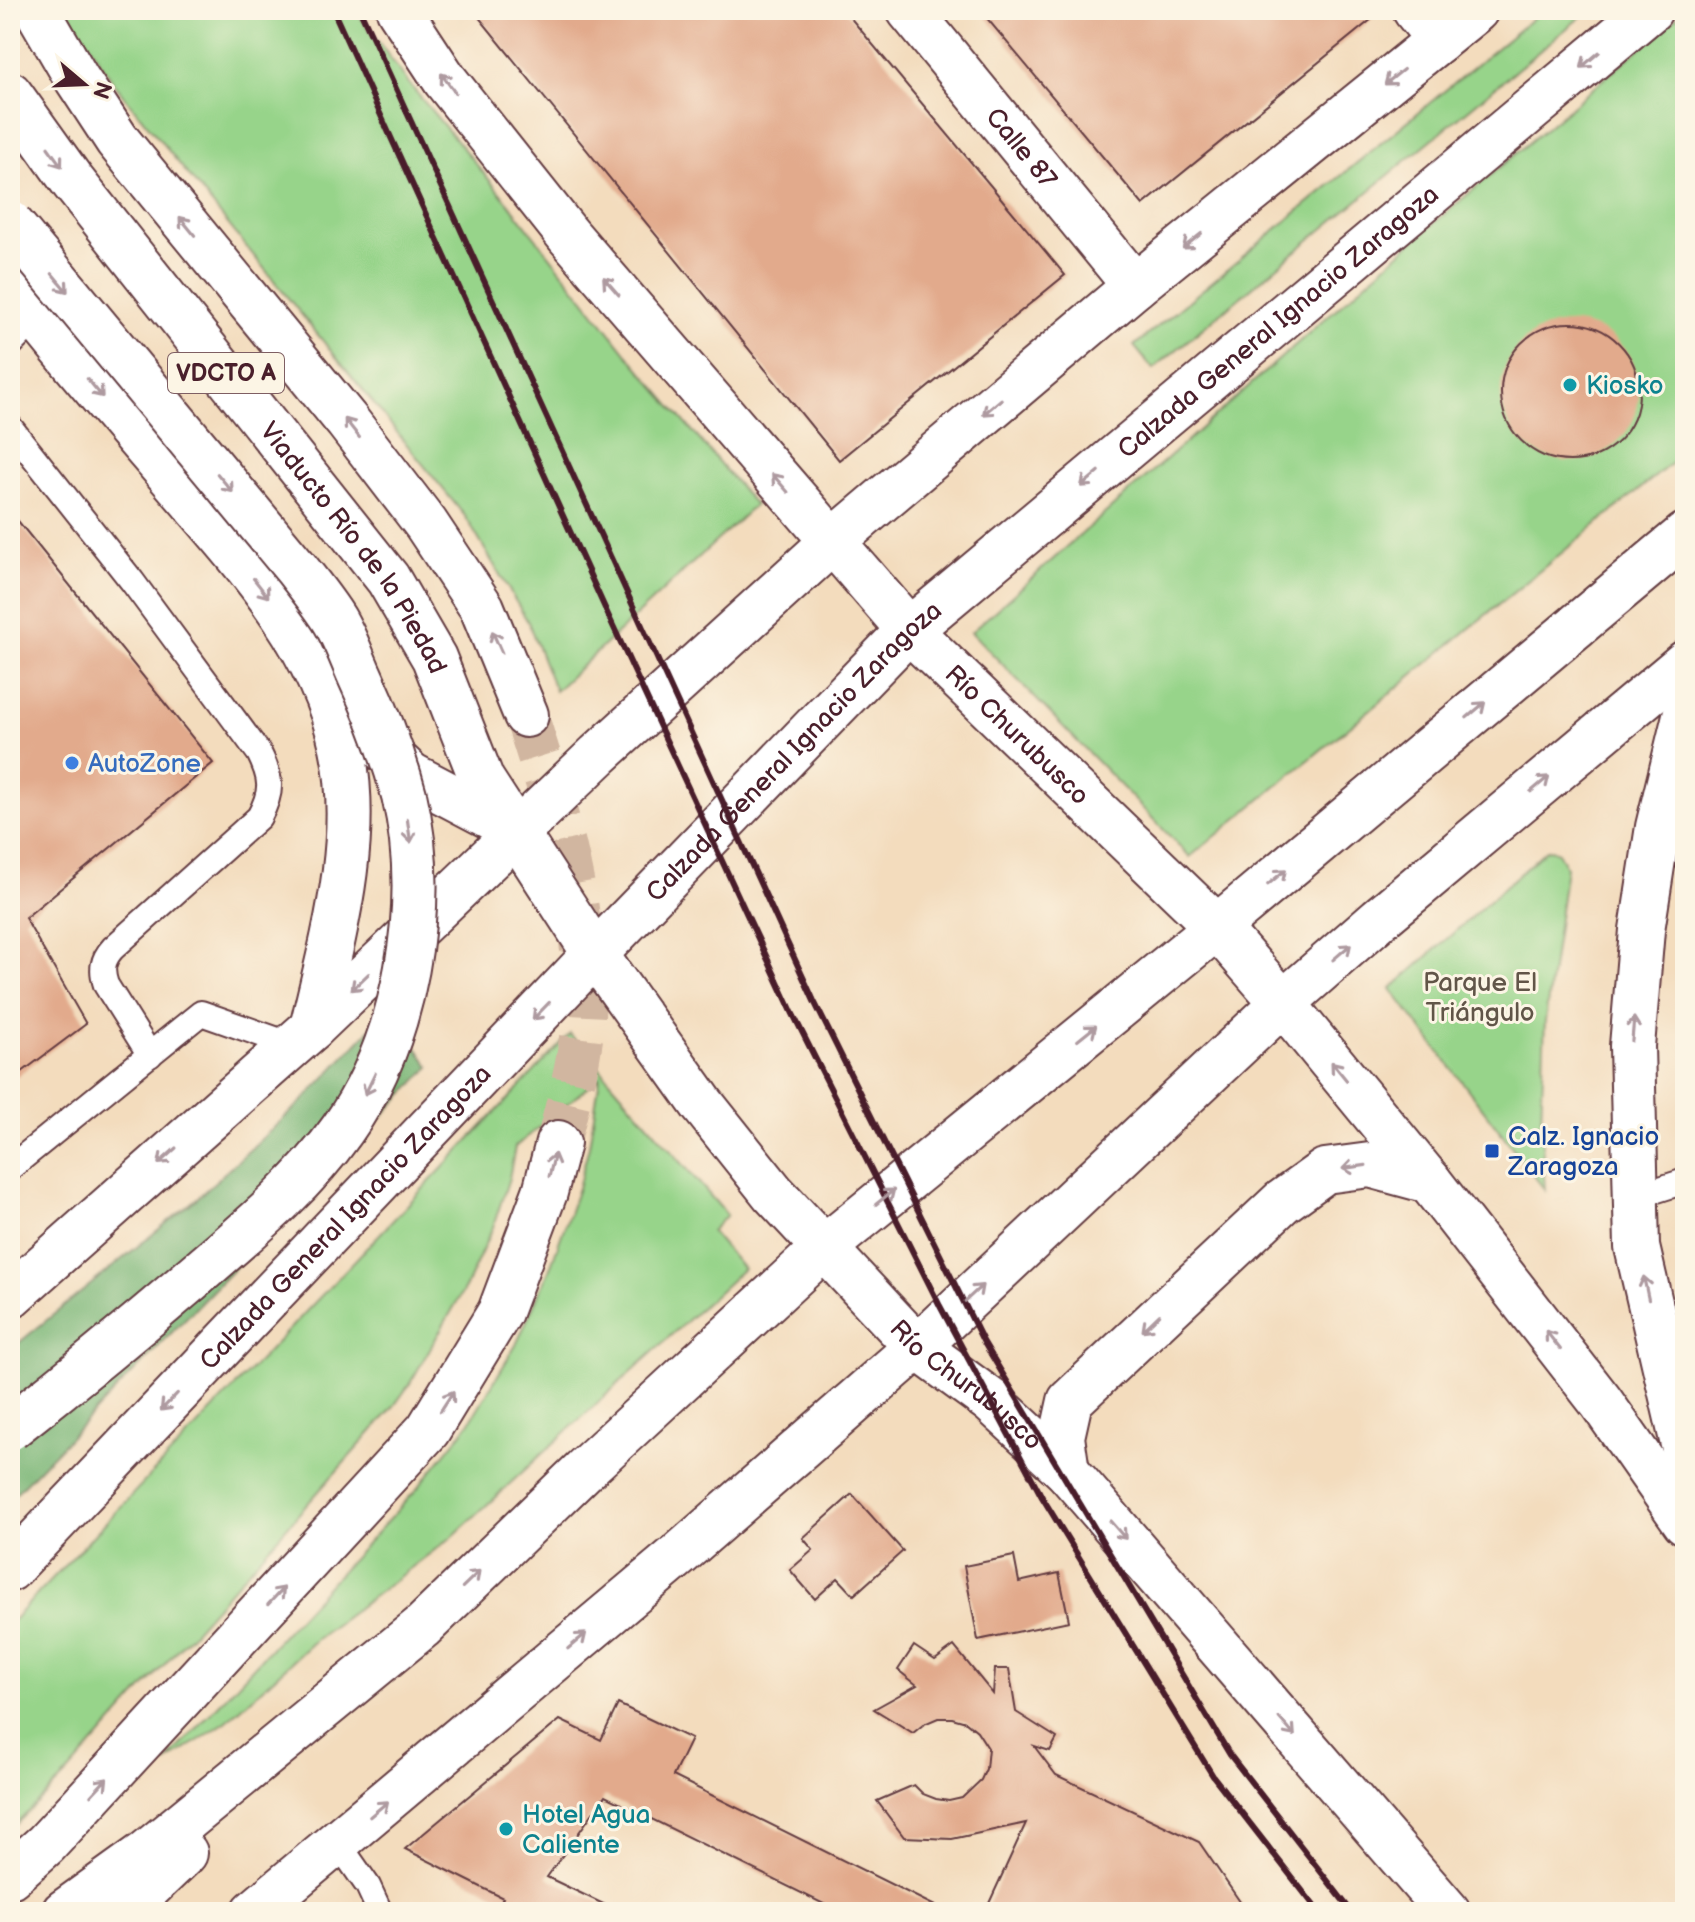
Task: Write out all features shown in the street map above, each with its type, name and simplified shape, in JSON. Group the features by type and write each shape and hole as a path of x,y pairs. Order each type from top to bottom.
{"main road":[{"path":"37,10 117,140 347,421 426,524 482,608 526,715"},
{"path":"399,10 445,80 559,224 831,543"},
{"name":"Calle 87","path":"909,10 1135,286"},
{"path":"10,1296 302,1036 517,831 831,543 1135,286 1427,25 1476,10"},
{"name":"Calzada General Ignacio Zaragoza","path":"10,1569 595,954 909,630 1650,10"},
{"name":"Viaducto Río de la Piedad","path":"10,94 73,182 388,579 434,658 482,780 517,831"},
{"path":"10,223 287,557 336,622 378,716 404,798 412,850 414,906 407,963 386,1049 365,1093 341,1132 258,1222 136,1327 10,1428"},
{"path":"10,284 23,331 223,538 288,621 324,692 343,749 348,808 347,844 328,959 302,1036"},
{"path":"123,1912 596,1459 825,1247 1217,927 1685,535"},
{"name":"Río Churubusco","path":"831,543 909,630 1217,927 1429,1181 1601,1402 1685,1522"},
{"path":"254,1912 681,1553 917,1347 1283,1003 1685,663"},
{"path":"324,692 411,775 517,831"},
{"path":"1685,716 1658,827 1642,930 1632,1046 1637,1247 1685,1453"},
{"name":"Río Churubusco","path":"517,831 595,954 702,1104 773,1193 917,1347 991,1401 1067,1471 1448,1912"},
{"path":"10,1876 46,1844 428,1430 500,1312 545,1192 558,1143"},
{"path":"1067,1471 1062,1437 1070,1401 1282,1202 1325,1171 1370,1165 1429,1181"},
{"path":"64,1912 146,1853 422,1627"}],"lane":[{"path":"10,427 141,594 259,753 268,771 270,788 259,817 113,948 103,963 102,974 106,985 150,1055"},
{"path":"10,1168 201,1013 302,1036"},
{"path":"1635,1197 1685,1181"},
{"path":"338,1843 368,1886 380,1912"}],"green space":[{"path":"67,10 355,10 410,85 506,200 627,354 755,505 555,691 528,622 465,516 116,86"},
{"path":"1543,10 1589,10 1153,369 1134,346"},
{"path":"1685,10 1685,452 1190,857 971,632 1414,240"},
{"name":"Parque El Triángulo","path":"1551,849 1558,852 1566,867 1545,1021 1541,1122 1545,1190 1391,989 1545,851"},
{"path":"385,1013 416,1046 430,1067 10,1499 10,1350 196,1199 305,1099"},
{"path":"570,1034 727,1215 711,1231 743,1269 452,1537 315,1640 227,1721 164,1764 416,1490 468,1425 516,1345 549,1271 578,1188 589,1146 600,1077 515,1147 509,1178 493,1227 466,1286 409,1385 391,1410 67,1774 10,1830 10,1623"}],"building":[{"path":"473,10 844,10 1065,275 839,460"},
{"path":"980,10 1383,10 1143,205"},
{"name":"Kiosko","path":"1570,323 1596,328 1619,343 1634,366 1639,392 1634,418 1619,441 1596,456 1570,461 1544,456 1521,441 1506,418 1501,392 1506,366 1521,343 1544,328"},
{"path":"10,511 213,763 25,918 86,1024 10,1081"},
{"path":"852,1494 903,1551 854,1595 838,1578 815,1599 790,1570 813,1550 803,1538"},
{"path":"1014,1556 1019,1582 1059,1573 1069,1621 978,1640 964,1566"},
{"path":"914,1646 935,1660 954,1646 993,1694 995,1669 1009,1669 1016,1712 1057,1738 1050,1751 1034,1746 1056,1775 1199,1842 1247,1912 985,1912 1026,1823 952,1839 904,1837 877,1801 914,1785 923,1794 936,1799 949,1801 962,1798 981,1780 986,1769 988,1748 977,1731 966,1722 938,1718 913,1733 874,1709 917,1685 898,1670"},
{"name":"Hotel Agua Caliente","path":"618,1704 691,1739 673,1776 947,1912 840,1912 605,1796 547,1877 620,1912 495,1912 503,1898 405,1849 560,1720 601,1740"}],"tunnel":[{"path":"526,715 570,870 582,950 582,1030 558,1143"}],"railway":[{"path":"333,10 793,1014 940,1306 1042,1497 1213,1776 1319,1912"},
{"path":"360,10 814,1001 983,1341 1230,1755 1352,1912"}],"place":[{"name":"Kiosko","path":"1570,385"},
{"name":"AutoZone","path":"72,763"},
{"name":"Calz. Ignacio Zaragoza","path":"1492,1151"},
{"name":"Hotel Agua Caliente","path":"506,1829"}]}
